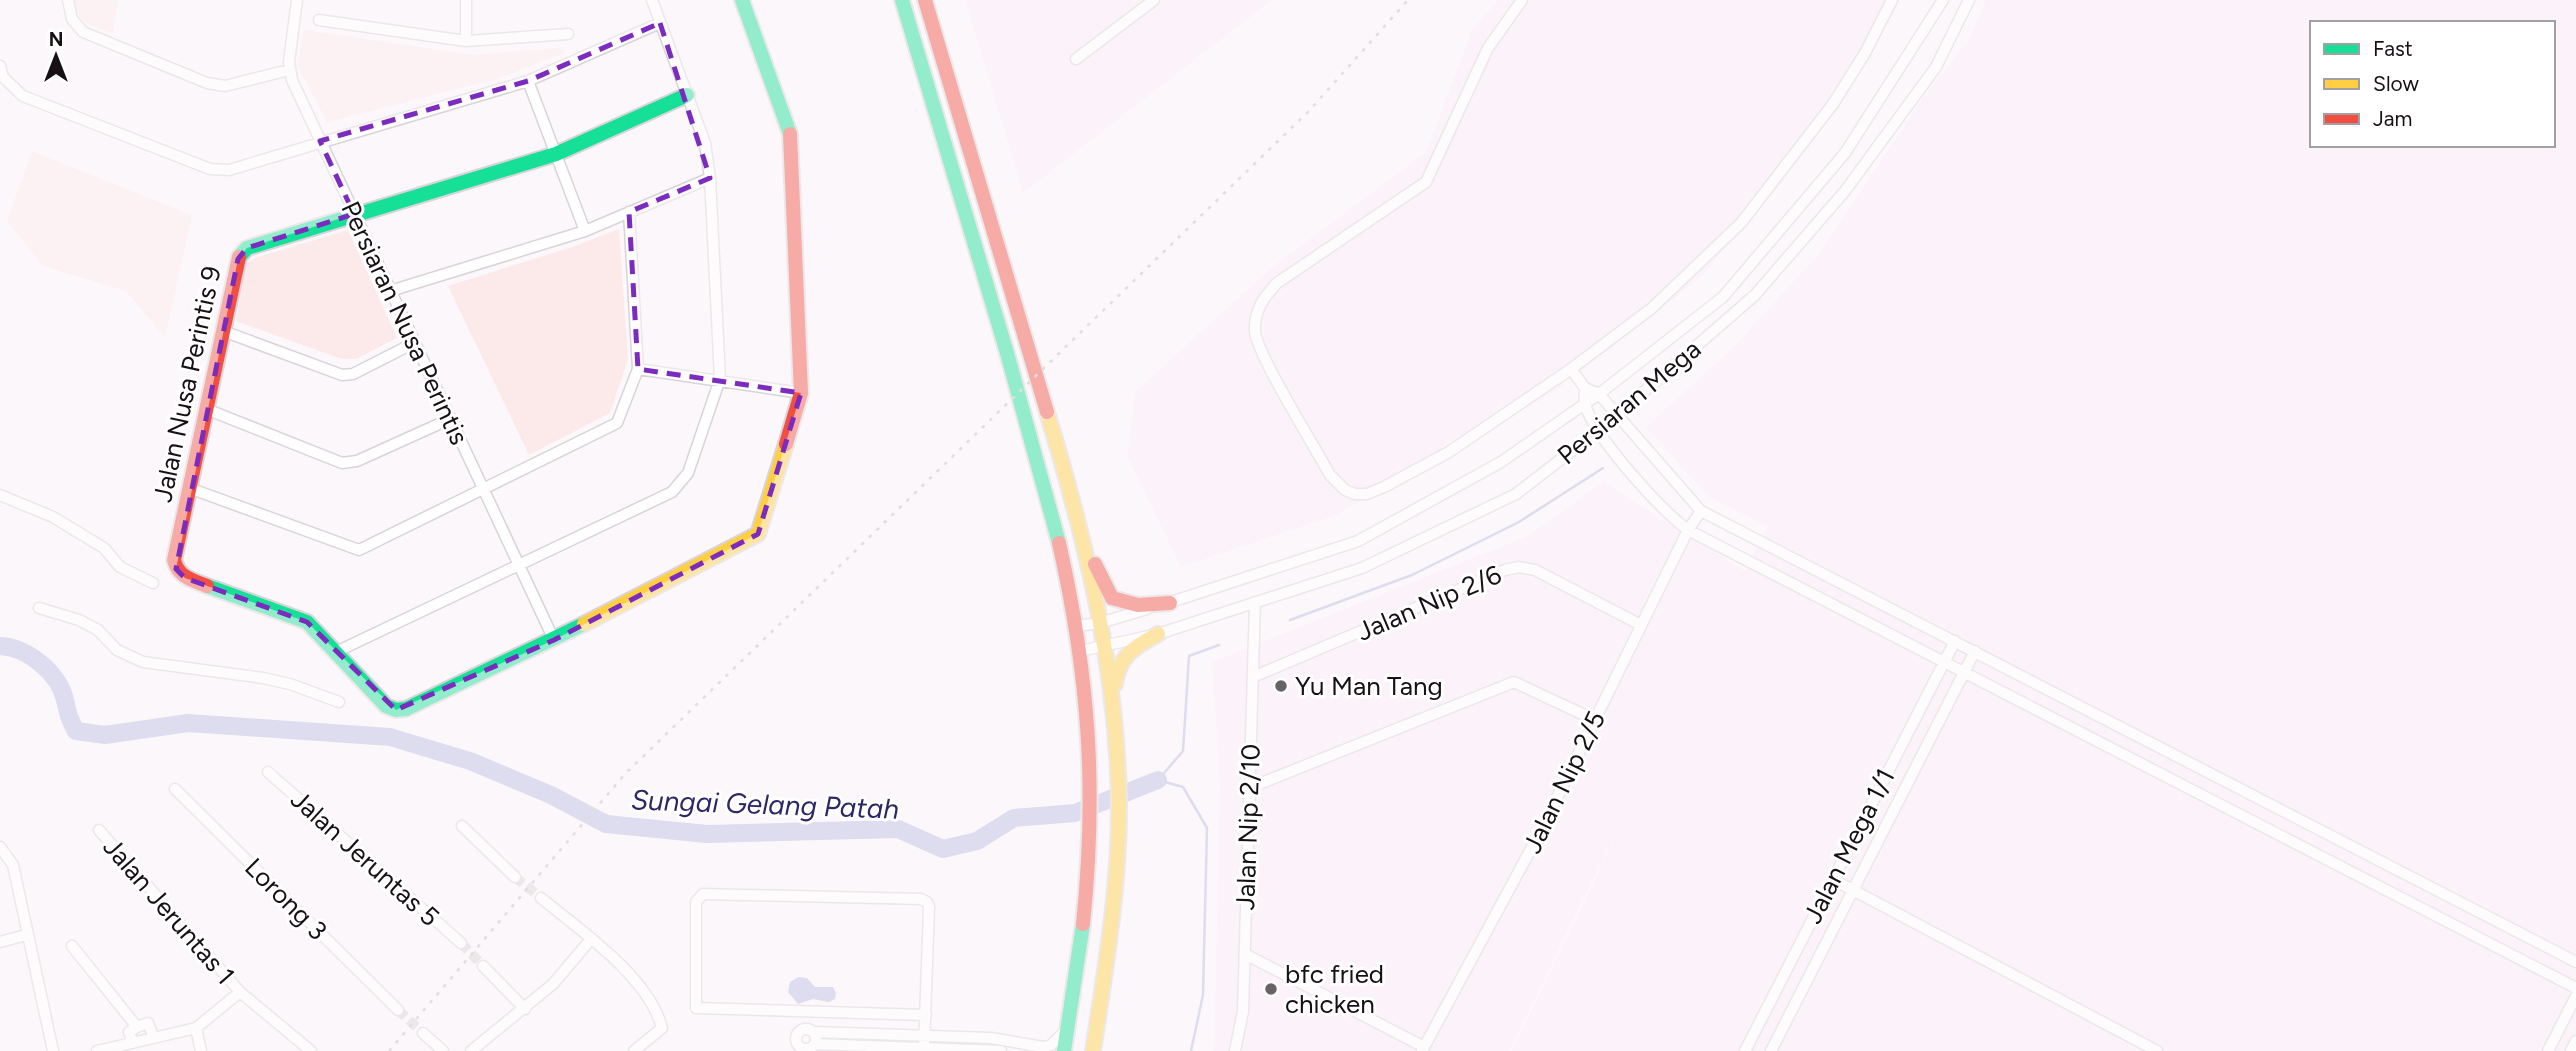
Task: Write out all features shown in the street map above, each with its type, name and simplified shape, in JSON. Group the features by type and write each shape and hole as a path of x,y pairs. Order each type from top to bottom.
{"main road":[{"path":"336,652 386,706 396,710 406,709 554,640 758,534 801,393 790,134 742,0"},
{"path":"902,0 1056,525 1077,626 1089,722 1092,818 1086,908 1064,1051"},
{"path":"925,0 1082,533 1115,720"},
{"path":"354,214 556,153 687,95"},
{"name":"Jalan Nusa Perintis 9","path":"336,652 307,622 185,578 176,569 174,560 239,259 247,248 354,214"},
{"path":"1082,533 1112,598 1138,605 1170,603"},
{"path":"1093,1051 1111,928 1119,809 1115,720 1117,666 1132,648 1158,634"}],"street":[{"path":"68,0 72,19 83,32 207,83 225,86 289,70 297,0"},
{"path":"466,0 466,41"},
{"path":"336,652 672,492 688,473 720,379 710,178 705,143 652,0"},
{"path":"1076,58 1154,0"},
{"path":"1522,0 1488,48 1426,182 1277,283 1262,299 1255,330 1258,343 1330,475 1345,491 1367,494 1449,452 1571,369 1652,308 1741,223 1833,104 1865,53 1892,0"},
{"name":"Persiaran Mega","path":"1077,626 1100,623 1170,603 1358,541 1501,462 1599,394 1723,296 1845,153 1942,0"},
{"name":"Persiaran Mega","path":"1080,650 1158,634 1362,568 1516,494 1615,416 1755,295 1827,212 1936,67 1969,0"},
{"path":"319,20 466,41 568,34"},
{"path":"0,66 3,77 23,96 210,169 229,170 528,81 660,23"},
{"name":"Persiaran Nusa Perintis","path":"289,70 554,640"},
{"path":"528,81 585,232"},
{"path":"390,292 585,232 710,178"},
{"path":"189,488 359,550 617,423 638,369 629,212"},
{"path":"223,331 342,375 353,374 414,343"},
{"path":"638,369 801,393"},
{"path":"1571,369 1585,388 1599,394 1615,416 1701,511 2576,962"},
{"path":"1585,388 1585,404 1598,430 1668,515 1688,530 2576,988"},
{"path":"206,409 342,463 357,461 450,419"},
{"path":"0,495 53,517 104,548 120,567 153,583"},
{"name":"Jalan Nip 2/5","path":"1423,1049 1538,836 1688,530 1701,511"},
{"name":"Jalan Nip 2/6","path":"1253,677 1505,570 1518,567 1535,570 1641,625"},
{"name":"Jalan Nip 2/10","path":"1235,1051 1243,1011 1255,602"},
{"path":"39,608 79,620 98,630 117,650 143,662 263,678 290,684 339,702"},
{"name":"Jalan Mega 1/1","path":"1745,1051 1955,641"},
{"path":"1771,1051 1975,651"},
{"path":"1249,789 1514,682 1595,720"},
{"name":"Jalan Jeruntas 5","path":"268,772 461,943"},
{"name":"Lorong 3","path":"175,789 398,1010"},
{"path":"463,826 515,877"},
{"name":"Jalan Jeruntas 1","path":"99,830 240,992 311,1051"},
{"path":"0,846 13,865 53,1051"},
{"path":"1832,879 2157,1051"},
{"path":"924,1047 926,1015 929,907 921,899 703,894 696,902 696,1008 926,1015"},
{"path":"541,898 612,954 658,1014 662,1028 634,1051"},
{"path":"0,942 26,935"},
{"path":"471,1051 553,984 592,939"},
{"path":"72,946 137,1027"},
{"path":"1245,954 1423,1049"},
{"path":"483,966 525,1009"},
{"path":"97,1051 195,1028 240,992"},
{"path":"2547,1051 2576,996"},
{"path":"133,1043 129,1032 148,1023 154,1038"},
{"path":"1001,1051 990,1046 925,1036 814,1032 805,1028 798,1032 796,1042 804,1050 815,1044 924,1047 990,1046 1043,1047 1061,1038 1069,1026"},
{"path":"195,1028 201,1051"},
{"path":"814,1032 815,1044"},
{"path":"423,1033 443,1051"},
{"path":"2571,1051 2576,1041"}],"highlighted area":[{"path":"660,23 710,178 629,212 638,369 801,393 758,534 554,640 396,710 307,622 185,578 176,569 238,259 247,248 354,214 320,141 528,81"}],"shaded area":[{"path":"74,0 118,0 113,33 87,23 79,14"},
{"path":"965,0 1272,0 1023,193"},
{"path":"1498,0 1897,0 1863,68 1704,275 1554,392 1334,516 1181,567 1127,456 1135,392 1271,268 1426,152 1472,30"},
{"path":"1986,0 2576,0 2576,1051 1512,1051 1655,755 1509,1051 1214,1051 1220,784 1212,662 1528,536 1603,482 1745,571 1767,526 1709,497 1646,427 1734,347 1822,250 1923,98 1969,39"},
{"path":"304,30 472,55 559,48 567,52 497,79 327,122 298,66"},
{"path":"32,151 192,215 165,337 126,291 43,266 7,221"},
{"path":"619,229 628,359 610,413 529,455 448,286 575,246"},
{"path":"348,230 397,338 356,359 342,359 236,321 245,264 255,258"}],"water":[{"path":"798,977 807,978 815,987 833,987 835,999 829,1002 813,999 798,1004 788,992 790,982"}],"waterway":[{"path":"1290,620 1412,575 1519,522 1603,468"},
{"path":"1191,1051 1203,995 1207,828 1183,787 1158,780 1183,751 1189,656 1219,645"},
{"name":"Sungai Gelang Patah","path":"0,646 31,656 49,671 62,690 76,731 105,735 188,723 390,737 470,761 551,795 606,824 707,834 898,829 943,849 977,841 1014,818 1075,813 1158,780"}],"tunnel":[{"path":"515,877 541,898"},
{"path":"461,943 483,966"},
{"path":"398,1010 423,1033"}],"railway":[{"path":"389,1051 626,773 1308,112 1408,0"}],"traffic: fast":[{"path":"742,0 790,134"},
{"path":"902,0 1007,353 1059,543"},
{"path":"239,257 247,248 556,154 687,95"},
{"path":"207,586 307,622 386,706 396,710 406,709 584,624"},
{"path":"1064,1051 1083,924"}],"traffic: slow":[{"path":"1047,412 1075,509 1097,607 1113,707 1117,757 1117,869 1093,1051"},
{"path":"584,624 758,534 786,444"},
{"path":"1115,684 1120,666 1129,653 1158,634"}],"traffic: jam":[{"path":"925,0 1047,412"},
{"path":"786,444 801,393 790,134"},
{"path":"207,586 182,574 174,560 239,257"},
{"path":"1059,543 1077,640 1088,733 1089,826 1083,924"},
{"path":"1095,564 1112,598 1138,605 1170,603"}],"place":[{"name":"Yu Man Tang","path":"1281,686"},
{"name":"bfc fried chicken","path":"1271,989"}]}
